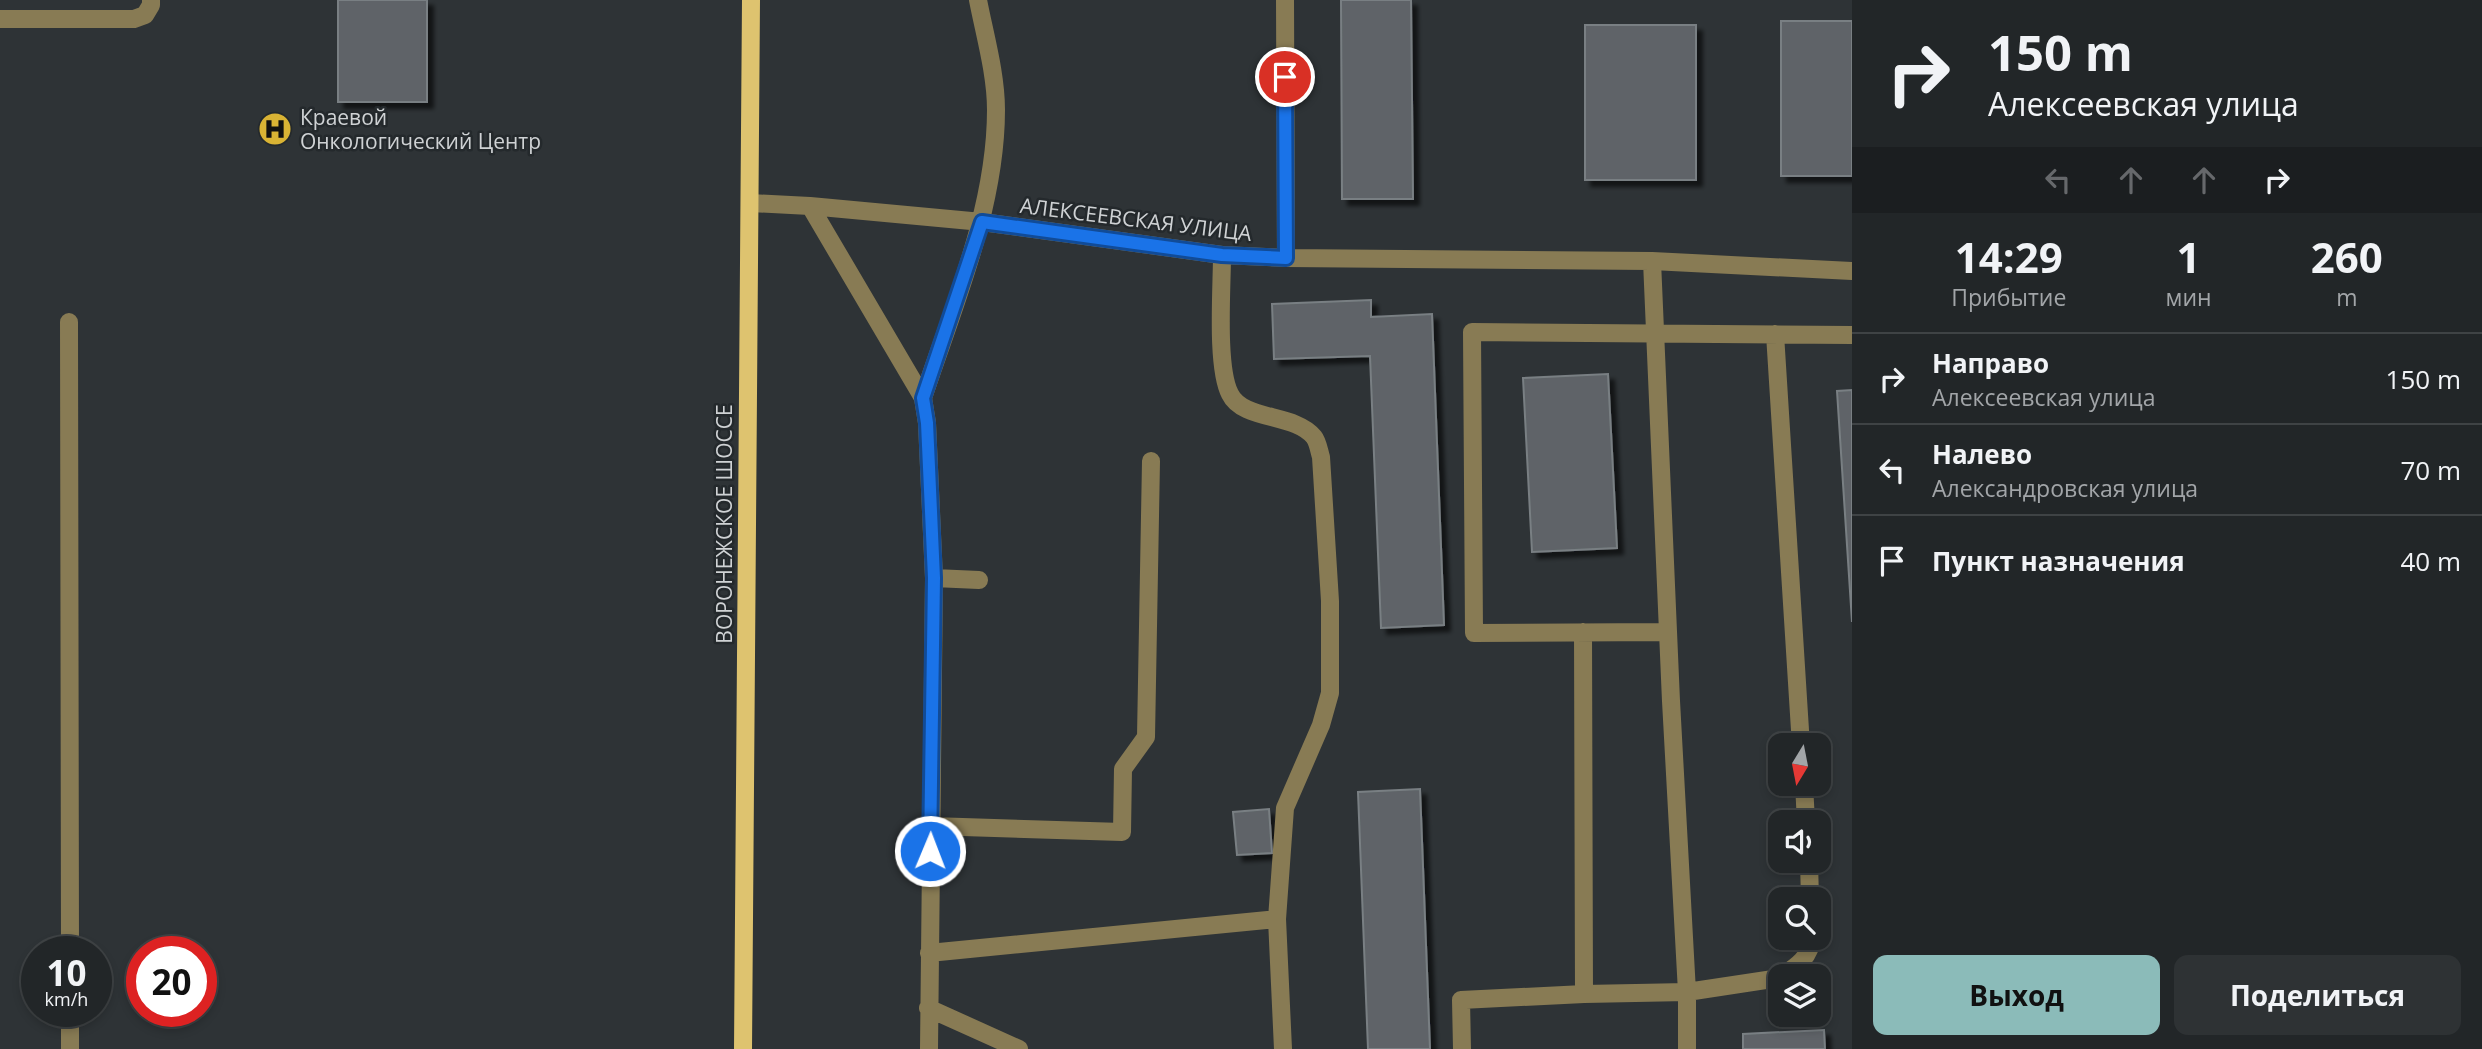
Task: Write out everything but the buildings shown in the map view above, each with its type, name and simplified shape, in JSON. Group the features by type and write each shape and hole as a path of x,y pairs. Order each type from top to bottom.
{"main road":[{"name":"ВОРОНЕЖСКОЕ ШОССЕ","path":"743,1049 751,0"}],"street":[{"path":"0,19 134,19 145,15 151,0"},
{"path":"923,398 982,222 996,109 991,64 978,0"},
{"path":"1285,0 1286,258"},
{"name":"АЛЕКСЕЕВСКАЯ УЛИЦА","path":"750,203 982,222 1222,255 1286,258 1652,261 1852,271"},
{"path":"810,206 923,398 927,423 934,578 929,1049"},
{"path":"1222,255 1223,377 1231,397 1247,409 1301,425 1315,438 1321,457 1330,601 1330,693 1321,725 1285,807 1277,919 1283,1049"},
{"path":"1652,261 1687,992 1687,1049"},
{"path":"69,321 70,936"},
{"path":"1668,632 1474,634 1472,331 1852,335"},
{"path":"1775,334 1800,733"},
{"path":"931,826 1122,832 1123,769 1146,737 1152,461"},
{"path":"934,578 979,580"},
{"path":"1583,632 1584,994"},
{"path":"929,953 1277,919"},
{"path":"1462,1049 1461,1000 1687,992 1768,979"},
{"path":"928,1008 1019,1049"},
{"path":"70,1027 70,1049"}],"place":[{"name":"Краевой Онкологический Центр","path":"275,129"}],"route":[{"path":"930,851 934,578 927,423 923,398 982,222 1222,255 1286,258 1285,77"}]}
